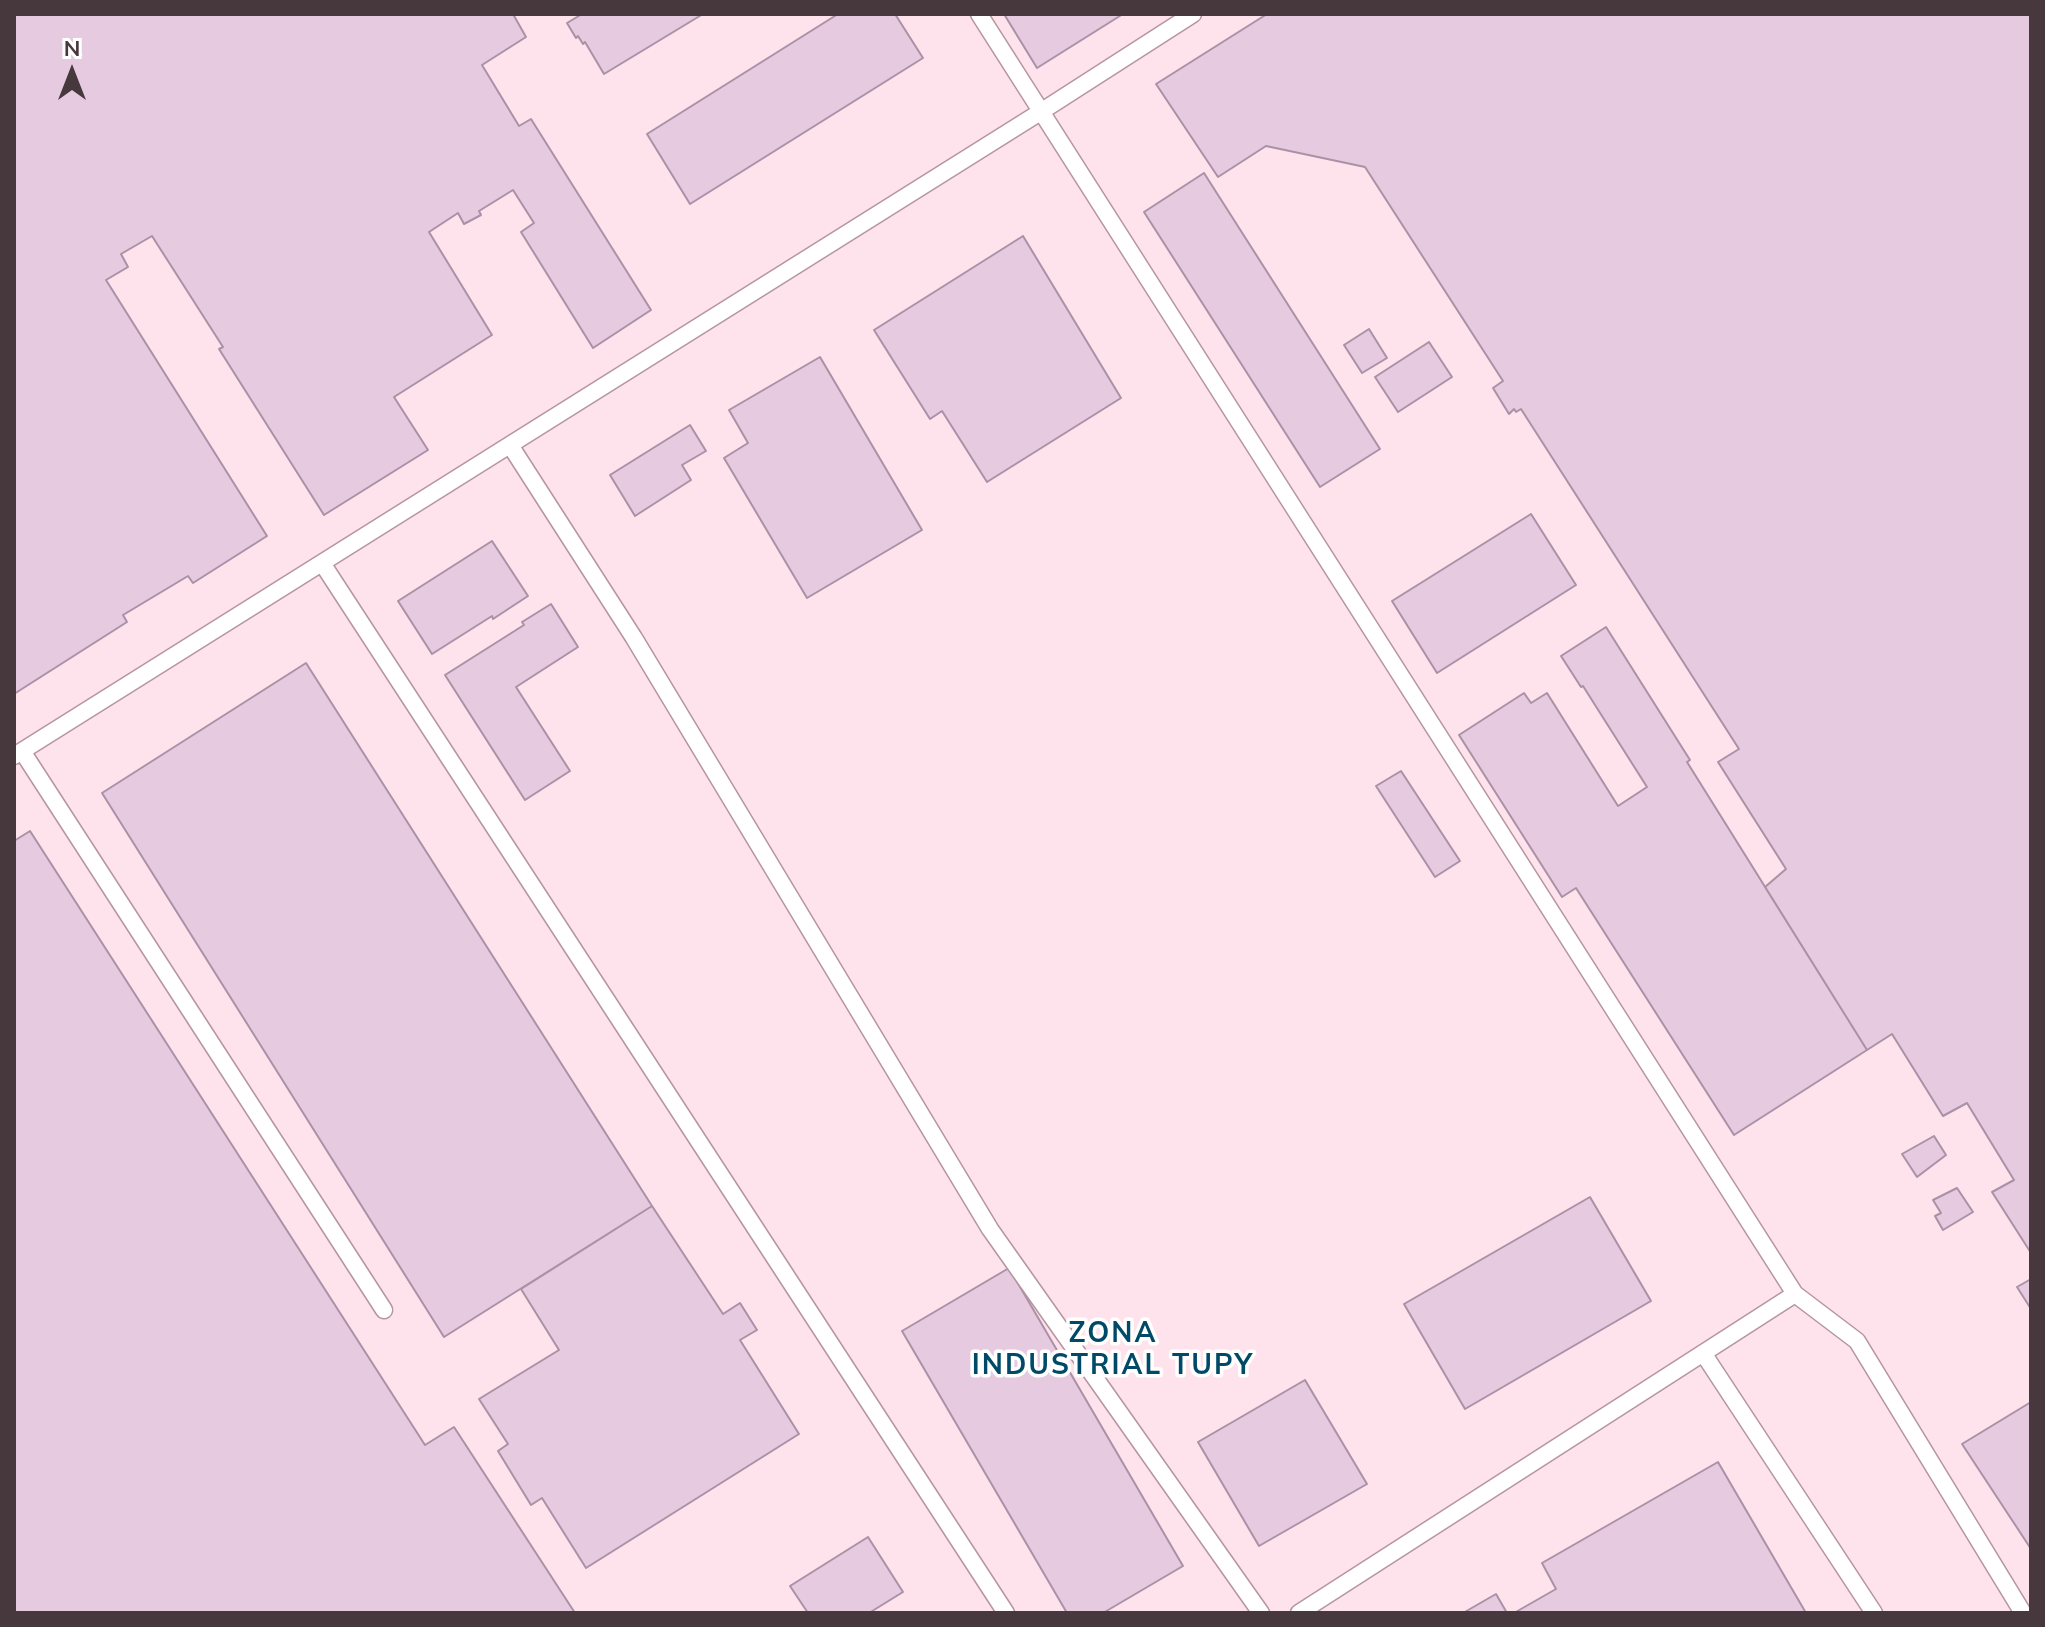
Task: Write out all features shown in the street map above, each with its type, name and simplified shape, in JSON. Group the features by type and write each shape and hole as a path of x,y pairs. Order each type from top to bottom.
{"lane":[{"path":"979,14 1795,1294 1857,1341 2023,1613"},
{"path":"384,1310 18,753 1193,14"},
{"path":"510,445 634,638 990,1229 1261,1613"},
{"path":"322,563 1006,1613"},
{"path":"1299,1613 1795,1294"},
{"path":"1703,1353 1874,1613"}],"shaded area":[{"path":"14,14 2031,14 2031,1613 14,1613"}],"building":[{"path":"14,14 513,14 526,37 482,65 519,126 531,119 651,310 593,348 521,232 534,223 513,190 464,224 458,213 429,232 492,335 394,397 428,450 324,515 152,236 121,254 128,267 106,280 267,536 193,583 188,576 123,615 127,622 14,694"},
{"path":"582,14 703,14 604,74 585,42 583,44 578,36 576,38 567,23"},
{"path":"838,14 895,14 923,58 690,204 647,134"},
{"path":"1004,14 1123,14 1037,68"},
{"path":"1267,14 2031,14 2031,1253 1992,1192 2014,1180 1967,1103 1943,1116 1892,1034 1867,1050 1765,887 1786,869 1718,762 1739,749 1521,409 1516,412 1514,409 1509,414 1493,388 1503,381 1365,167 1266,146 1218,177 1156,84"},
{"path":"1204,173 1380,449 1320,487 1144,212"},
{"path":"1023,236 1121,398 987,482 942,411 930,419 874,330"},
{"path":"1369,329 1387,358 1362,373 1344,345"},
{"path":"1429,342 1452,377 1398,412 1375,377"},
{"path":"820,357 922,530 807,598 724,458 748,443 729,410"},
{"path":"690,425 706,451 682,465 691,480 635,516 610,475"},
{"path":"1531,514 1576,585 1437,673 1392,601"},
{"path":"492,541 528,596 432,654 398,601"},
{"path":"551,604 578,647 516,687 570,771 525,800 445,675 524,625 522,622"},
{"path":"1606,627 1867,1050 1734,1135 1576,888 1562,897 1459,735 1524,693 1531,703 1547,693 1618,806 1647,787 1561,656"},
{"path":"306,663 652,1206 444,1337 102,793"},
{"path":"1401,771 1460,861 1435,877 1376,786"},
{"path":"30,831 425,1445 454,1427 575,1613 14,1613 14,841"},
{"path":"1934,1136 1946,1155 1917,1177 1902,1154"},
{"path":"1957,1188 1973,1212 1943,1230 1935,1216 1941,1213 1933,1200"},
{"path":"1590,1197 1651,1301 1465,1409 1404,1304"},
{"path":"652,1206 723,1314 740,1303 757,1330 740,1340 799,1434 586,1568 542,1498 531,1505 498,1451 508,1444 479,1399 559,1350 521,1289"},
{"path":"1009,1268 1183,1566 1103,1613 1067,1613 902,1331"},
{"path":"2031,1279 2031,1309 2017,1287"},
{"path":"1305,1380 1367,1484 1259,1546 1198,1442"},
{"path":"2031,1402 2031,1549 1962,1444"},
{"path":"1718,1462 1806,1613 1514,1613 1556,1589 1542,1563"},
{"path":"868,1537 903,1592 869,1613 808,1613 790,1586"},
{"path":"1496,1594 1507,1613 1463,1613"}],"district":[{"name":"ZONA INDUSTRIAL TUPY","path":"1113,1350"}]}
